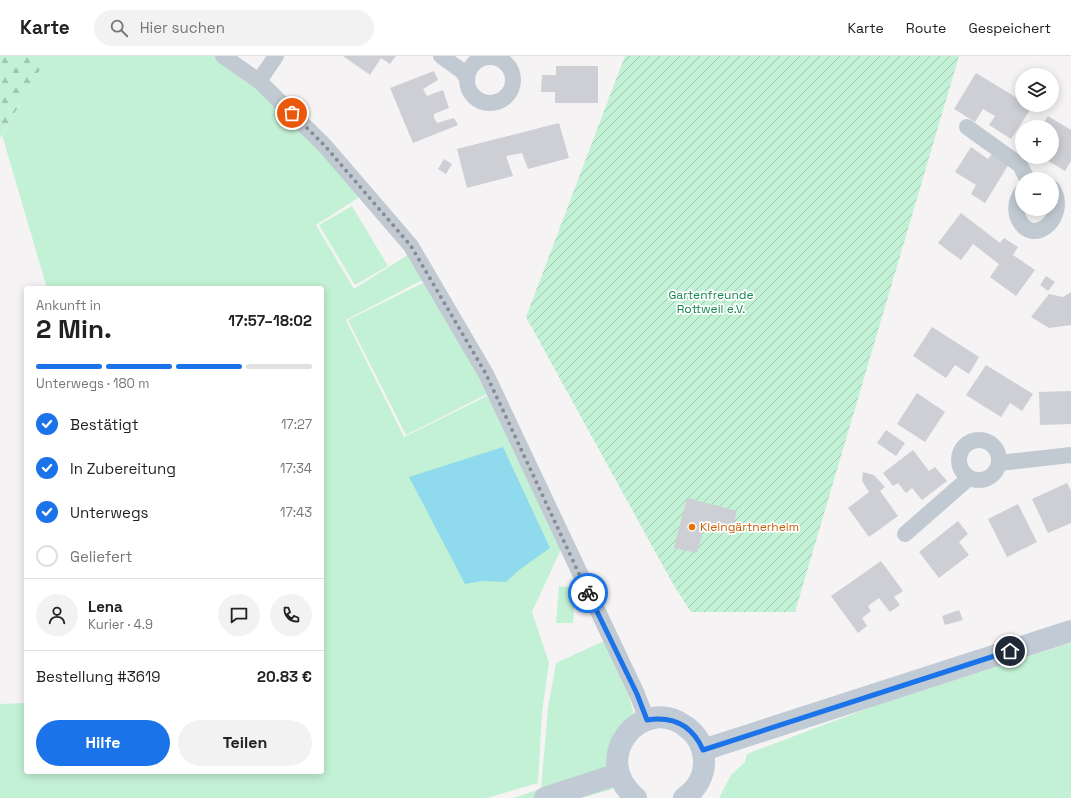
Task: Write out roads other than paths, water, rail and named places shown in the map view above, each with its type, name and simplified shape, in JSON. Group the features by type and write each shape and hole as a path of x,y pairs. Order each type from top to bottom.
{"main road":[{"path":"703,750 1071,631"},
{"path":"636,798 624,787 618,774 616,760 619,747 625,736 635,726 647,720 659,718 670,719 681,723 691,730 703,750 704,766 700,781 691,793 684,798"},
{"path":"545,798 618,774"}],"street":[{"path":"223,56 259,81 325,146 411,246 486,374 637,694 647,720"},
{"path":"259,81 276,56"},
{"path":"441,56 462,71 466,78"},
{"path":"967,127 1020,165 1024,172"},
{"path":"1018,216 1031,230 1038,231 1053,227 1067,206 1059,194"},
{"path":"980,440 992,444 999,456 998,469 988,479 975,481 969,478 963,474 958,461 959,454 967,444 980,440"},
{"path":"999,463 1071,455"},
{"path":"905,534 969,478"}],"water":[{"path":"503,447 550,548 519,570 506,582 482,581 465,584 409,477"}],"place":[{"name":"Kleingärtnerheim","path":"692,527"}],"park label":[{"name":"Gartenfreunde Rottweil e.V.","path":"711,302"}]}
